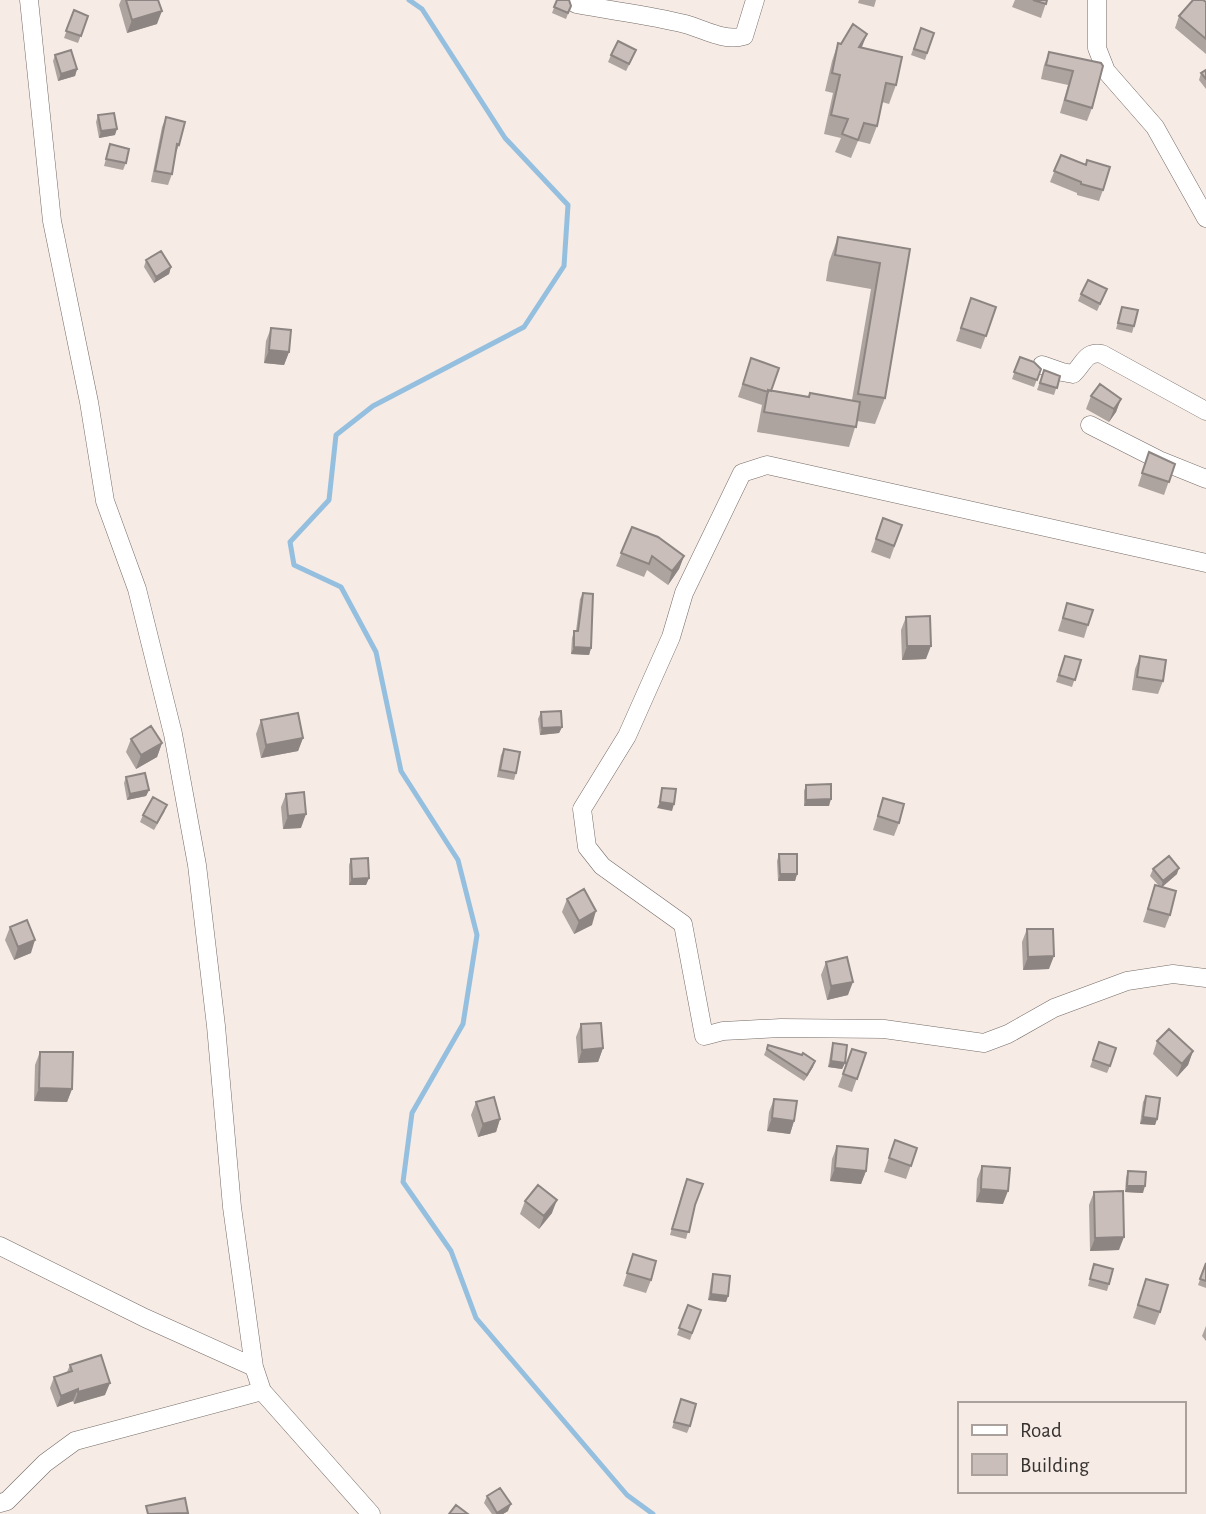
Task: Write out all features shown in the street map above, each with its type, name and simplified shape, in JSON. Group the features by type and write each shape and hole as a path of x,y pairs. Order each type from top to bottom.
{"street":[{"path":"29,0 52,221 89,402 104,501 137,589 173,734 197,865 216,1026 232,1207 254,1367 262,1391 371,1514"},
{"path":"576,4 685,24 722,36 738,38 744,36 755,0"},
{"path":"1097,0 1097,47 1106,71 1155,127 1206,218"},
{"path":"1042,365 1073,374 1085,357 1094,352 1102,354 1206,411"},
{"path":"1090,425 1159,460 1206,479"},
{"path":"1206,563 767,466 742,473 684,593 671,637 627,736 582,809 587,847 602,866 683,924 704,1036 723,1031 781,1028 884,1029 984,1043 1008,1034 1054,1008 1126,981 1173,974 1206,978"},
{"path":"0,1246 145,1318 254,1367"},
{"path":"0,1503 7,1501 45,1463 75,1441 262,1391"}],"building":[{"path":"126,0 158,0 162,11 132,20"},
{"path":"557,0 569,0 571,6 568,13 554,7"},
{"path":"1193,0 1206,2 1206,39 1179,16"},
{"path":"74,10 88,16 81,36 66,31"},
{"path":"853,24 867,34 859,47 902,57 896,85 886,83 877,126 864,123 858,140 842,134 848,119 831,115 840,75 832,73 838,43 841,44"},
{"path":"921,28 934,33 927,53 914,49"},
{"path":"618,41 636,50 629,64 611,55"},
{"path":"71,50 77,69 61,74 55,55"},
{"path":"1049,52 1101,63 1103,66 1092,108 1065,100 1073,71 1046,65"},
{"path":"114,113 117,129 101,131 98,115"},
{"path":"166,117 185,122 179,145 177,144 172,174 155,171"},
{"path":"110,144 129,149 126,163 106,159"},
{"path":"1061,155 1086,165 1087,160 1110,167 1103,190 1081,184 1054,171"},
{"path":"838,237 910,249 885,398 858,394 880,263 835,255"},
{"path":"161,251 171,267 156,277 146,260"},
{"path":"1088,280 1107,289 1100,304 1081,294"},
{"path":"971,298 996,307 986,336 961,328"},
{"path":"1122,307 1138,310 1134,326 1118,323"},
{"path":"271,328 291,330 289,352 269,350"},
{"path":"1020,357 1034,362 1041,369 1037,380 1014,372"},
{"path":"751,358 779,368 771,391 743,384"},
{"path":"1044,370 1060,376 1057,388 1040,383"},
{"path":"1100,384 1121,399 1114,409 1091,396"},
{"path":"768,390 809,397 810,393 860,402 856,427 764,412"},
{"path":"1149,452 1175,464 1169,482 1142,473"},
{"path":"883,518 902,525 894,546 876,539"},
{"path":"632,527 658,537 684,556 672,571 652,556 649,564 621,553"},
{"path":"583,593 593,594 591,648 574,647 574,631 578,631"},
{"path":"1067,603 1093,610 1088,625 1063,618"},
{"path":"930,616 931,646 907,646 906,617"},
{"path":"1065,656 1081,660 1075,680 1059,675"},
{"path":"1140,656 1166,660 1163,681 1137,677"},
{"path":"561,711 562,727 542,728 541,712"},
{"path":"298,713 303,738 266,745 261,720"},
{"path":"151,726 162,743 141,755 131,739"},
{"path":"504,749 520,752 516,773 500,770"},
{"path":"145,773 149,790 130,794 126,777"},
{"path":"831,784 831,799 806,800 806,785"},
{"path":"662,788 676,789 674,804 660,802"},
{"path":"304,792 306,814 288,816 286,794"},
{"path":"153,797 167,805 157,823 143,815"},
{"path":"883,798 904,804 899,823 878,816"},
{"path":"779,854 797,854 797,874 780,874"},
{"path":"1169,856 1179,868 1163,881 1153,869"},
{"path":"368,858 369,878 352,879 351,859"},
{"path":"1155,885 1176,891 1170,915 1148,909"},
{"path":"584,889 596,911 579,921 567,899"},
{"path":"27,920 35,940 18,947 10,927"},
{"path":"1027,929 1053,929 1054,956 1028,957"},
{"path":"847,957 853,982 831,986 826,962"},
{"path":"601,1023 603,1048 582,1050 581,1024"},
{"path":"1169,1029 1193,1051 1182,1064 1157,1041"},
{"path":"1099,1042 1116,1048 1110,1066 1093,1060"},
{"path":"833,1043 847,1045 845,1063 831,1061"},
{"path":"768,1045 802,1055 803,1053 815,1061 807,1075 767,1049"},
{"path":"852,1049 866,1053 857,1079 843,1074"},
{"path":"40,1052 73,1052 72,1089 39,1088"},
{"path":"1146,1096 1160,1098 1157,1119 1143,1117"},
{"path":"494,1097 500,1119 483,1124 476,1102"},
{"path":"774,1099 797,1101 794,1121 772,1118"},
{"path":"895,1140 917,1148 911,1166 889,1158"},
{"path":"837,1146 868,1149 866,1171 835,1168"},
{"path":"982,1166 1010,1168 1008,1191 981,1189"},
{"path":"1128,1171 1146,1172 1145,1186 1127,1186"},
{"path":"687,1179 703,1184 689,1232 672,1229"},
{"path":"538,1185 557,1200 544,1216 525,1201"},
{"path":"1123,1191 1124,1237 1095,1238 1094,1192"},
{"path":"633,1254 656,1261 651,1280 627,1273"},
{"path":"1206,1263 1206,1281 1200,1279"},
{"path":"1094,1264 1113,1269 1109,1284 1090,1279"},
{"path":"713,1274 730,1276 728,1296 711,1294"},
{"path":"1146,1279 1168,1285 1160,1312 1138,1305"},
{"path":"688,1305 701,1310 692,1333 679,1328"},
{"path":"101,1355 110,1383 78,1392 78,1389 61,1396 54,1377 72,1371 70,1365"},
{"path":"681,1399 696,1404 690,1426 674,1422"},
{"path":"500,1488 511,1504 497,1513 487,1496"},
{"path":"185,1498 188,1513 148,1514 146,1506"},
{"path":"456,1505 468,1514 449,1514"}],"waterway":[{"path":"409,0 422,9 505,138 568,205 564,266 524,327 373,406 336,435 329,500 290,542 294,565 341,587 376,652 401,771 458,860 477,935 463,1024 412,1113 403,1182 451,1251 476,1318 627,1495 653,1514"}]}
